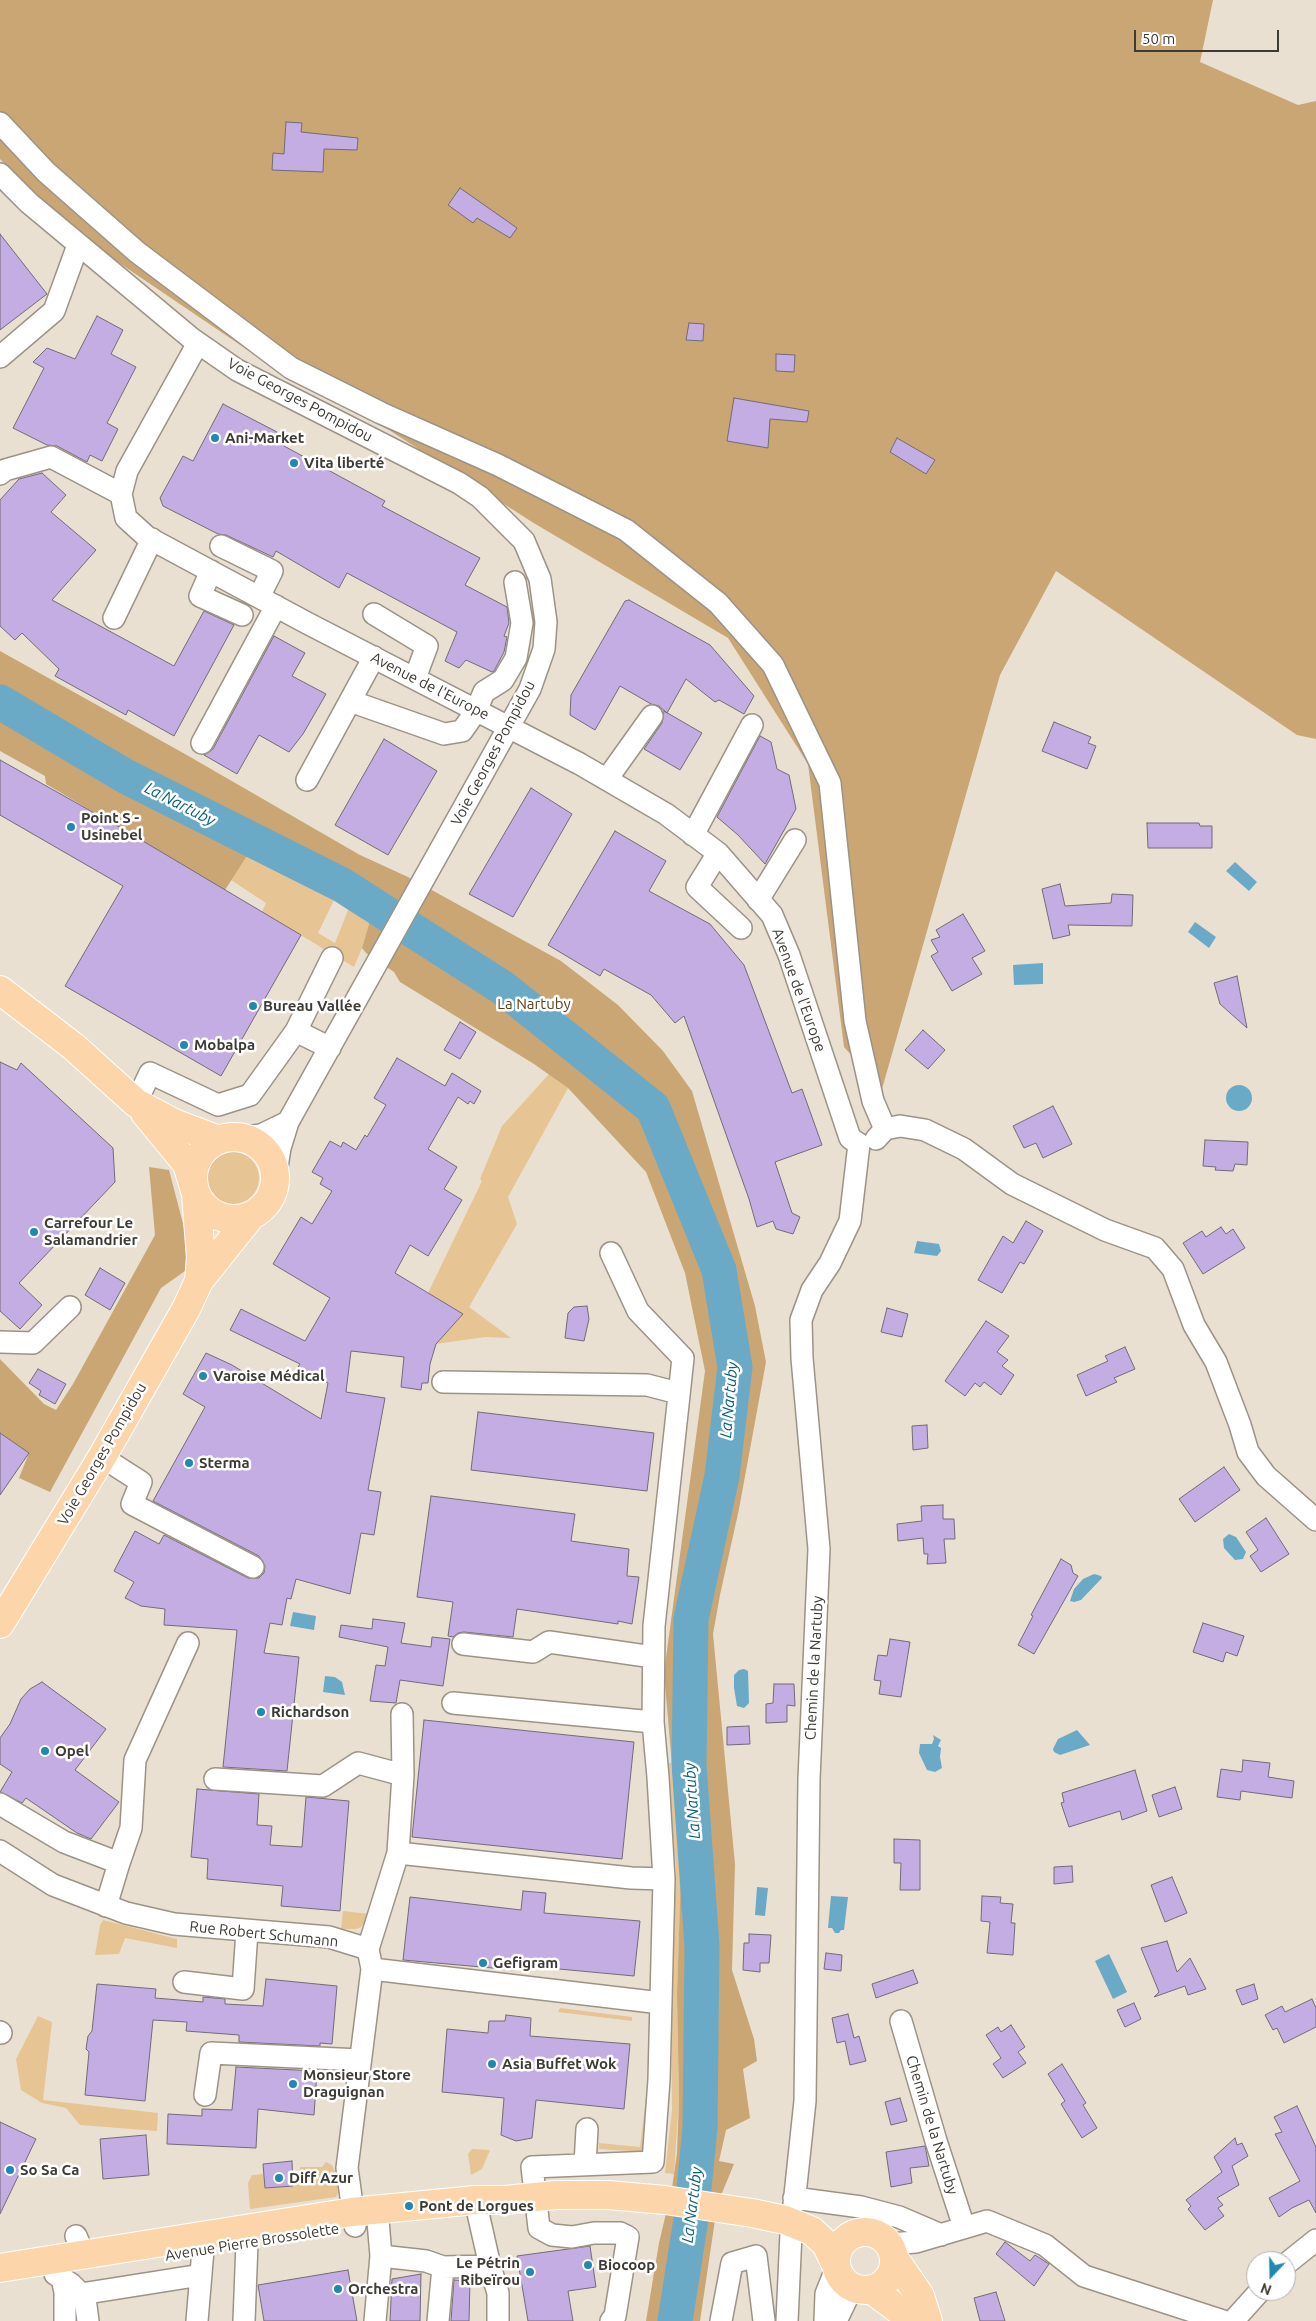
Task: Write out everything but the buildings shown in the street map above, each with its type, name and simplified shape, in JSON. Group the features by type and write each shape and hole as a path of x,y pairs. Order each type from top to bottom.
{"main road":[{"path":"0,990 74,1048 136,1103 183,1159 205,1208 216,1215 229,1219 250,1217 266,1205 273,1193 275,1180 273,1166 267,1154 258,1145 229,1139 174,1123 136,1103"},
{"path":"195,1189 194,1170 198,1158 207,1148 229,1139"},
{"name":"Voie Georges Pompidou","path":"195,1189 201,1250 199,1281"},
{"name":"Voie Georges Pompidou","path":"0,1624 102,1457 186,1309 199,1281 250,1217"},
{"name":"Avenue Pierre Brossolette","path":"0,2268 476,2203 556,2195 608,2195 665,2200 752,2213"},
{"path":"752,2213 783,2214 823,2220 858,2233 875,2234 892,2251 920,2296 928,2321"},
{"path":"752,2213 798,2224 812,2231 826,2244 849,2278 899,2310 909,2321"},
{"name":"Avenue Pierre Brossolette","path":"0,2282 73,2258 202,2263 247,2243 365,2218"},
{"path":"849,2278 836,2254 841,2244 858,2233"},
{"path":"849,2278 886,2282 892,2275 892,2251"}],"street":[{"path":"0,123 46,172 137,252 291,368 381,413 498,466 626,530 718,603 773,665 830,783 855,1021 873,1102 885,1129"},
{"name":"Voie Georges Pompidou","path":"0,174 29,203 78,245 198,343 237,370 459,482 480,496 524,541 540,579 546,622 545,640 544,649 530,689 288,1122 280,1148 275,1180"},
{"path":"0,357 54,310 78,245"},
{"name":"Avenue de l'Europe","path":"198,343 127,471 121,494 126,518 152,539 268,602 476,711 509,726 607,779 666,814 718,853 772,915 789,955 850,1138 859,1144"},
{"path":"0,474 4,470 51,457 121,494"},
{"path":"114,618 152,539"},
{"path":"202,743 268,602 272,571 220,546"},
{"path":"212,571 200,596 242,615"},
{"path":"350,701 444,734 462,731 476,711 484,692 503,680 516,658 522,623 515,582"},
{"path":"374,614 427,646 415,678"},
{"path":"307,780 374,657"},
{"path":"607,779 652,716"},
{"path":"693,835 752,725"},
{"path":"758,900 795,840"},
{"path":"718,853 697,887 741,928"},
{"path":"136,1103 150,1072 218,1105 250,1095 296,1031 332,958"},
{"path":"296,1031 330,1048"},
{"path":"229,1139 261,1135 288,1122"},
{"path":"859,1144 872,1142 885,1129 900,1126 925,1130 964,1149 1020,1188 1105,1230 1155,1248 1173,1269 1194,1325 1216,1362 1240,1425 1248,1452 1266,1476 1316,1520"},
{"name":"Chemin de la Nartuby","path":"859,1144 850,1221 830,1263 812,1290 802,1320 802,1358 819,1550 809,1779 805,2101 794,2201 861,2207 898,2217 941,2235"},
{"path":"610,1253 638,1311 683,1358 654,1626 652,1722 664,1879 659,2080 653,2162 532,2167 539,2228 552,2235 572,2237 620,2233 628,2237 614,2316 610,2321"},
{"path":"0,1342 33,1343 70,1307"},
{"path":"444,1382 647,1385 678,1393"},
{"path":"102,1457 141,1482 132,1504 253,1567"},
{"path":"464,1644 533,1652 549,1642 653,1657"},
{"path":"106,1906 131,1828 135,1760 188,1643"},
{"path":"453,1703 652,1722"},
{"path":"375,2321 381,2256 347,2168 370,1959 398,1852 403,1775 402,1714"},
{"path":"215,1779 323,1786 358,1763 403,1775"},
{"path":"0,1804 64,1842 119,1863"},
{"name":"Rue Robert Schumann","path":"0,1851 53,1885 126,1913 174,1924 329,1937 370,1959 661,2003"},
{"path":"398,1852 631,1878 664,1879"},
{"path":"184,1982 243,1989 247,1931"},
{"name":"Chemin de la Nartuby","path":"901,2021 964,2228"},
{"path":"206,2095 210,2053 360,2060"},
{"path":"585,2164 587,2129"},
{"path":"476,2203 498,2293 498,2321"},
{"path":"892,2251 987,2221 1044,2245 1084,2276 1223,2321"},
{"path":"787,2321 791,2233"},
{"path":"1296,2256 1316,2240"},
{"path":"244,2321 247,2243"},
{"path":"381,2256 426,2261 443,2267 490,2266"},
{"path":"721,2321 732,2263 756,2256 764,2321"},
{"path":"73,2258 81,2294 85,2298 88,2321"},
{"path":"66,2321 65,2292 73,2258"},
{"path":"81,2294 202,2263 197,2321"},
{"path":"438,2321 443,2267"},
{"path":"825,2321 826,2294 849,2278"},
{"path":"836,2321 849,2278"},
{"path":"1233,2321 1251,2301"}],"shaded area":[{"path":"254,845 338,892 318,933 335,943 352,900 371,917 354,967 262,912 266,903 231,880"},
{"path":"549,1074 568,1088 508,1197 517,1224 469,1307 511,1338 485,1337 436,1344 463,1314 428,1293 482,1181 480,1179 502,1126"},
{"path":"228,1152 238,1152 252,1159 259,1173 259,1183 252,1197 238,1204 228,1204 218,1200 211,1193 207,1183 207,1173 211,1163 218,1156"},
{"path":"665,1763 671,1763 681,1872 677,1994 679,2099 674,2174 665,2173 672,2110 671,1989 676,1867"},
{"path":"343,1911 370,1914 361,1927 341,1929"},
{"path":"103,1920 177,1939 177,1948 125,1938 119,1954 95,1955 100,1925"},
{"path":"560,2008 632,2017 632,2021 558,2012"},
{"path":"38,2016 52,2022 43,2100 158,2113 157,2131 80,2125 66,2108 42,2103 21,2090 16,2059"},
{"path":"650,2065 645,2152 599,2149 599,2143 640,2147"},
{"path":"472,2149 490,2150 482,2169 471,2175 468,2154"},
{"path":"326,2162 332,2165 338,2178 339,2190 336,2197 250,2209 248,2183 252,2175 264,2174 265,2188 292,2186 292,2173 300,2172 300,2167 322,2167"}],"green space":[{"path":"0,0 1213,0 1200,62 1298,105 1316,101 1316,739 1297,735 1056,571 1000,675 882,1089 844,1047 808,764 728,638 532,522 389,430 286,376 106,254 34,194 0,159"},
{"name":"La Nartuby","path":"0,651 185,754 360,855 408,877 561,961 618,1005 663,1051 692,1091 755,1306 766,1362 739,1509 713,1634 735,1864 732,1970 754,2039 757,2061 743,2069 750,2118 726,2130 719,2161 734,2164 722,2193 715,2220 700,2321 646,2321 659,2243 672,2188 677,2153 679,2099 677,1994 681,1870 664,1672 705,1371 685,1273 646,1172 568,1088 534,1064 400,982 394,972 366,953 362,948 371,917 352,900 254,845 225,890 46,784 45,776 0,751"},
{"path":"149,1167 169,1170 187,1239 185,1271 161,1288 50,1492 19,1478 29,1453 0,1433 0,1359 44,1404 56,1410 73,1384 155,1235"}],"water":[{"path":"1235,862 1257,882 1249,891 1226,871"},
{"path":"1195,922 1216,937 1209,948 1188,932"},
{"path":"1043,963 1043,984 1014,985 1013,965"},
{"path":"1239,1085 1248,1089 1252,1098 1248,1107 1239,1111 1230,1107 1226,1098 1230,1089"},
{"path":"917,1241 939,1244 941,1251 937,1256 914,1253"},
{"path":"1229,1534 1236,1537 1246,1552 1243,1559 1235,1560 1224,1548 1223,1539"},
{"path":"1094,1574 1102,1578 1081,1600 1070,1601 1074,1589 1083,1579"},
{"path":"293,1612 316,1616 314,1630 290,1626"},
{"path":"744,1669 748,1671 749,1703 744,1708 737,1706 734,1675 739,1670"},
{"path":"325,1676 335,1677 342,1682 345,1695 323,1692"},
{"path":"1077,1730 1090,1745 1060,1755 1054,1752 1053,1749 1058,1739"},
{"path":"933,1735 941,1740 938,1746 941,1748 942,1768 935,1772 927,1770 919,1753 920,1744 932,1744"},
{"path":"757,1887 768,1888 765,1916 755,1915"},
{"path":"831,1896 848,1897 844,1930 841,1930 839,1933 835,1933 832,1928 828,1928"},
{"path":"1109,1954 1127,1992 1113,1999 1095,1961"}],"waterway":[{"name":"La Nartuby","path":"0,702 125,776 342,885 503,988 653,1108 719,1270 735,1367 722,1476 691,1619 689,1765 702,1946 700,2128 691,2219 675,2321"}],"place":[{"name":"Ani-Market","path":"215,438"},
{"name":"Vita liberté","path":"294,463"},
{"name":"Point S - Usinebel","path":"71,827"},
{"name":"Bureau Vallée","path":"253,1006"},
{"name":"Mobalpa","path":"184,1045"},
{"name":"Carrefour Le Salamandrier","path":"34,1232"},
{"name":"Varoise Médical","path":"203,1376"},
{"name":"Sterma","path":"189,1463"},
{"name":"Richardson","path":"261,1712"},
{"name":"Opel","path":"45,1751"},
{"name":"Gefigram","path":"483,1963"},
{"name":"Asia Buffet Wok","path":"492,2064"},
{"name":"Monsieur Store Draguignan","path":"293,2084"},
{"name":"So Sa Ca","path":"10,2170"},
{"name":"Diff Azur","path":"279,2178"},
{"name":"Pont de Lorgues","path":"409,2206"},
{"name":"Biocoop","path":"588,2265"},
{"name":"Le Pétrin Ribeïrou","path":"530,2272"},
{"name":"Orchestra","path":"338,2289"}]}
